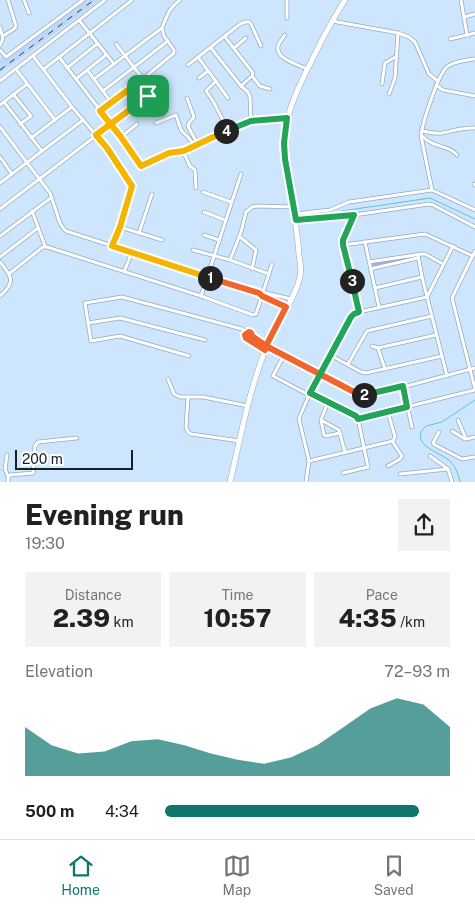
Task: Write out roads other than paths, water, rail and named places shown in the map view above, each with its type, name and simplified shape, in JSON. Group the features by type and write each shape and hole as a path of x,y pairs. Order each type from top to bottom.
{"main road":[{"path":"230,482 252,391 266,348 274,329 291,299 301,272 294,207 285,159 284,143 287,118 307,69 345,0"}],"street":[{"path":"3,36 14,30 16,26 8,0"},
{"path":"24,0 29,13"},
{"path":"0,50 6,56 83,0"},
{"path":"0,82 105,0"},
{"path":"44,69 132,0"},
{"path":"287,0 287,18"},
{"path":"461,0 467,35"},
{"path":"94,79 162,28 168,11 178,1"},
{"path":"464,17 475,14"},
{"path":"80,20 114,64"},
{"path":"332,21 406,35 412,39 418,48 427,71 443,90 475,96"},
{"path":"188,65 245,22 252,24 261,46"},
{"path":"0,27 3,36 0,45"},
{"path":"100,111 174,53 174,50 163,34 162,28"},
{"path":"389,94 395,78 398,33"},
{"path":"450,39 475,33"},
{"path":"285,35 279,46 280,54 290,62 307,69"},
{"path":"224,37 252,72 252,76 260,86 270,89"},
{"path":"234,48 246,38"},
{"path":"103,91 168,41"},
{"path":"68,68 97,44"},
{"path":"0,209 148,96 148,91 134,67 116,44"},
{"path":"211,48 250,95 251,121"},
{"path":"76,80 106,55"},
{"path":"33,56 72,107 107,148 131,184 132,188 112,246"},
{"path":"382,84 385,63 397,56"},
{"path":"59,57 141,166 169,153 183,151 251,121 287,118"},
{"path":"198,57 228,98"},
{"path":"432,190 421,134 437,83 443,70 448,65 475,59"},
{"path":"16,69 55,120"},
{"path":"88,71 111,102"},
{"path":"199,78 208,71"},
{"path":"241,86 252,76"},
{"path":"216,81 206,91 228,130"},
{"path":"27,84 2,103 42,151"},
{"path":"13,94 31,116 20,124"},
{"path":"187,98 194,117 188,126 196,145"},
{"path":"32,138 72,107"},
{"path":"156,124 176,115 182,131 196,145"},
{"path":"0,184 83,120"},
{"path":"121,137 137,124"},
{"path":"0,127 52,196 63,228 70,233 207,277 261,293 291,299"},
{"path":"421,134 475,128"},
{"path":"421,134 427,141 450,149 457,155"},
{"path":"183,151 190,166 195,170 196,188"},
{"path":"0,159 12,174"},
{"path":"201,296 241,174"},
{"path":"295,217 335,208 349,202 432,190 475,210"},
{"path":"203,192 231,202"},
{"path":"139,233 152,194"},
{"path":"0,236 52,196"},
{"path":"295,217 354,215 429,204 475,226"},
{"path":"230,260 240,236 244,215 252,207 294,207"},
{"path":"335,208 337,216"},
{"path":"32,211 45,246"},
{"path":"204,212 225,220"},
{"path":"354,215 343,240 343,245 359,312"},
{"path":"120,227 162,240"},
{"path":"0,257 38,228"},
{"path":"343,245 425,234 473,256"},
{"path":"204,235 219,240"},
{"path":"240,236 256,250 252,268"},
{"path":"364,242 379,307"},
{"path":"45,246 201,296 253,315 256,314 261,293 272,264"},
{"path":"10,273 45,246"},
{"path":"427,297 452,246"},
{"path":"193,250 230,260 268,274"},
{"path":"358,419 475,390 473,369 452,298 475,251"},
{"path":"124,272 132,252"},
{"path":"370,269 425,254 443,264"},
{"path":"369,262 418,256"},
{"path":"418,256 447,376"},
{"path":"0,262 10,273 11,283 1,295"},
{"path":"374,288 422,277"},
{"path":"0,290 1,295"},
{"path":"261,293 286,307"},
{"path":"189,356 120,336 91,341 85,303 122,297 242,330 246,333 245,337 250,337 266,348 284,355 362,395 473,369"},
{"path":"306,482 309,463 299,420 320,374 351,317 359,312 427,297"},
{"path":"348,364 366,331 432,316"},
{"path":"88,323 120,318 205,340"},
{"path":"372,346 378,348 436,335"},
{"path":"378,348 385,369"},
{"path":"284,355 273,376 356,416 358,419 368,467 344,473"},
{"path":"330,355 363,373 442,356"},
{"path":"168,379 174,394 180,397 211,398 248,406"},
{"path":"403,386 412,427"},
{"path":"188,397 186,427 188,432 240,441"},
{"path":"328,402 321,420 324,436 340,433"},
{"path":"309,463 392,441 395,437 388,412"},
{"path":"321,420 337,429 340,433 345,452"},
{"path":"458,420 466,439"},
{"path":"452,431 466,439 475,438"},
{"path":"440,432 433,442 434,445 462,459 475,457"},
{"path":"8,476 34,473 35,446 38,442 78,438"},
{"path":"388,466 402,456 392,441"},
{"path":"7,455 5,469 8,482"},
{"path":"430,456 448,469 452,482"},
{"path":"400,474 448,469"}],"waterway":[{"path":"342,211 430,198 475,219"},
{"path":"460,482 452,463 426,446 420,437 421,432 426,426 442,422 475,400"}],"railway":[{"path":"0,70 94,0"}]}
